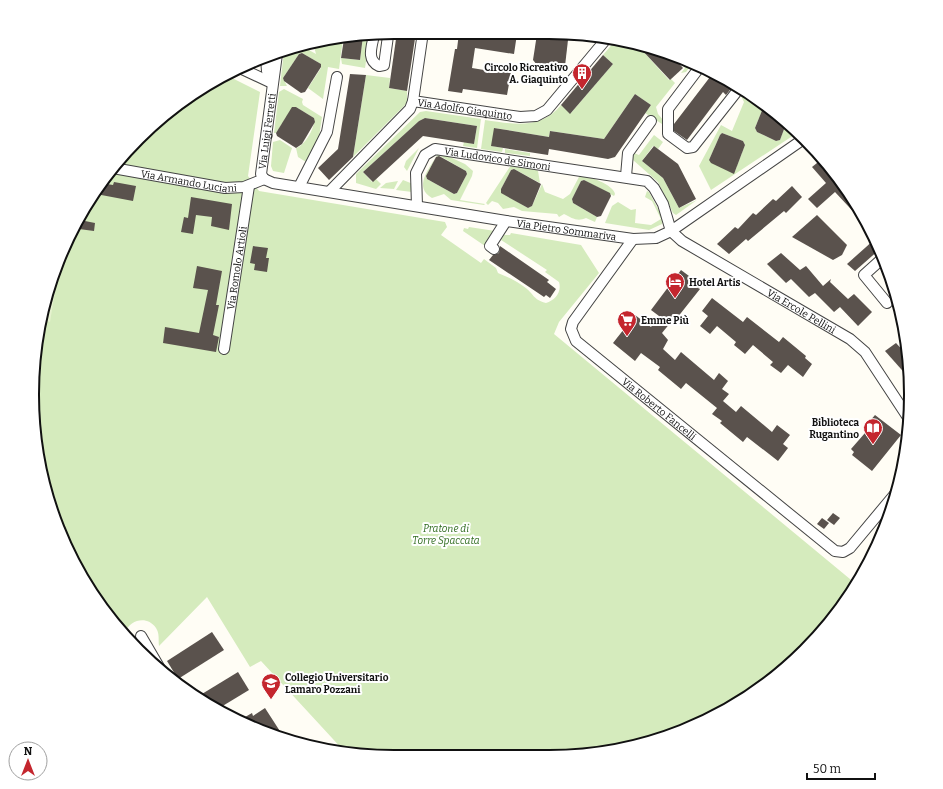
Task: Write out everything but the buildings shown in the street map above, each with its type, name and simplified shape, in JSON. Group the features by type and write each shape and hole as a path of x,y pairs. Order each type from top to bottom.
{"street":[{"path":"373,40 371,56 374,63 379,66 384,65 388,39"},
{"path":"413,101 422,39"},
{"name":"Via Adolfo Giaquinto","path":"328,192 410,109 413,101 510,116 536,116 547,110 603,43"},
{"name":"Via Luigi Ferretti","path":"264,179 261,174 276,59"},
{"name":"Via Luigi Ferretti","path":"266,63 267,71 272,82"},
{"path":"248,71 272,82"},
{"path":"696,71 668,111 668,134 686,148 693,147 736,93"},
{"path":"299,187 327,132 337,77"},
{"path":"626,176 628,153 651,121"},
{"name":"Via Pietro Sommariva","path":"264,179 273,183 506,221 633,239 656,238 672,231 799,142"},
{"name":"Via Ludovico de Simoni","path":"417,206 416,173 425,155 434,149 642,179 651,184 665,208 672,231"},
{"name":"Via Armando Luciani","path":"119,169 220,187 235,188 249,186 264,179"},
{"name":"Via Romolo Artioli","path":"224,350 249,186"},
{"path":"494,249 490,246 506,221"},
{"name":"Via Ercole Pellini","path":"672,231 696,250 850,339 865,352 903,410"},
{"name":"Via Roberto Fancelli","path":"633,239 573,322 571,329 574,338 835,551 840,552 850,548 887,504"},
{"path":"878,262 864,275 887,303"},
{"path":"141,636 152,654"}],"green space":[{"path":"369,40 365,68 342,64 341,58 360,60 362,41"},
{"path":"342,43 339,69 328,67 323,99 308,88 321,68 321,64 302,53 299,54 283,78 287,86 280,86 283,57 308,50 316,54 314,48"},
{"path":"612,45 643,52 669,80 671,79 675,83 656,107 658,114 664,121 662,124 645,113 651,105 635,94 604,139 550,131 549,137 495,128 492,146 503,148 502,152 481,149 485,120 516,124 536,122 553,113 561,105 571,113 613,64 603,55"},
{"path":"682,65 689,68 686,72 681,73 685,68"},
{"path":"366,75 390,78 389,88 407,91 407,103 353,157"},
{"name":"Pratone di Torre Spaccata","path":"233,78 260,92 248,176 259,191 445,222 447,227 441,235 481,263 484,259 496,268 498,273 520,284 537,299 546,303 552,300 559,292 559,282 545,272 547,270 501,240 504,235 510,235 511,233 581,245 599,273 559,322 554,334 851,580 831,611 800,646 765,677 746,690 706,713 663,731 618,743 572,749 394,750 339,745 261,661 250,667 207,597 159,646 157,630 148,621 144,620 135,622 127,628 112,611 99,592 76,552 66,531 51,487 42,441 39,394 42,348 46,325 51,302 66,258 87,217 112,178 143,143 178,112"},
{"path":"284,89 303,99 303,105 322,117 319,137 306,162 298,157 296,148 303,144 312,130 314,118 296,107 293,107 276,133 274,133 279,92"},
{"path":"741,96 762,110 755,128 757,132 776,141 780,140 784,128 793,136 711,190 699,166 721,125 732,131 744,102","holes":["722,133 743,141 745,145 735,171 709,160"]},
{"path":"426,111 481,119 477,148 463,146 464,142 474,144 477,126 425,118 419,121 363,172 372,182 376,179 381,184 376,189 356,183 356,174 420,112"},
{"path":"654,135 663,142 658,149 653,146 642,161 663,178 679,208 697,200 676,215 673,213 658,182 633,160 632,157 634,153 639,155"},
{"path":"280,140 292,148 284,173 273,171 271,166 273,142"},
{"path":"419,148 407,171 404,167 406,161"},
{"path":"505,149 530,153 530,156 505,153"},
{"path":"441,153 465,164 473,171 460,200 485,204 484,205 451,200 444,194 432,198 426,194 423,183 424,178 437,155","holes":["440,156 466,171 467,174 457,193 454,194 427,179 426,176 436,157"]},
{"path":"511,165 533,168 538,171 540,183 514,169 511,170 501,189 502,193 528,208 532,206 542,184 545,192 563,199 570,194 580,175 606,184 614,191 615,194 614,196 584,180 581,181 572,199 573,203 597,217 595,222 586,218 580,220 575,219 564,214 559,217 557,214 522,211 514,207 503,209 498,203 492,201 488,205 486,203"},
{"path":"403,180 413,184 412,192 396,190"},
{"path":"398,181 394,189 380,188 386,183"},
{"path":"647,191 649,192 664,220 662,224 649,230 605,223 612,206 618,202 631,210 636,209 635,223 651,225 661,219 652,201 645,197"},
{"path":"469,227 495,231 485,246 463,231 464,228 468,229"},
{"path":"56,288 50,322 47,321"}],"place":[{"name":"Circolo Ricreativo A. Giaquinto","path":"582,90"},
{"name":"Hotel Artis","path":"675,299"},
{"name":"Emme Più","path":"627,337"},
{"name":"Biblioteca Rugantino","path":"873,445"},
{"name":"Collegio Universitario Lamaro Pozzani","path":"271,700"}]}
